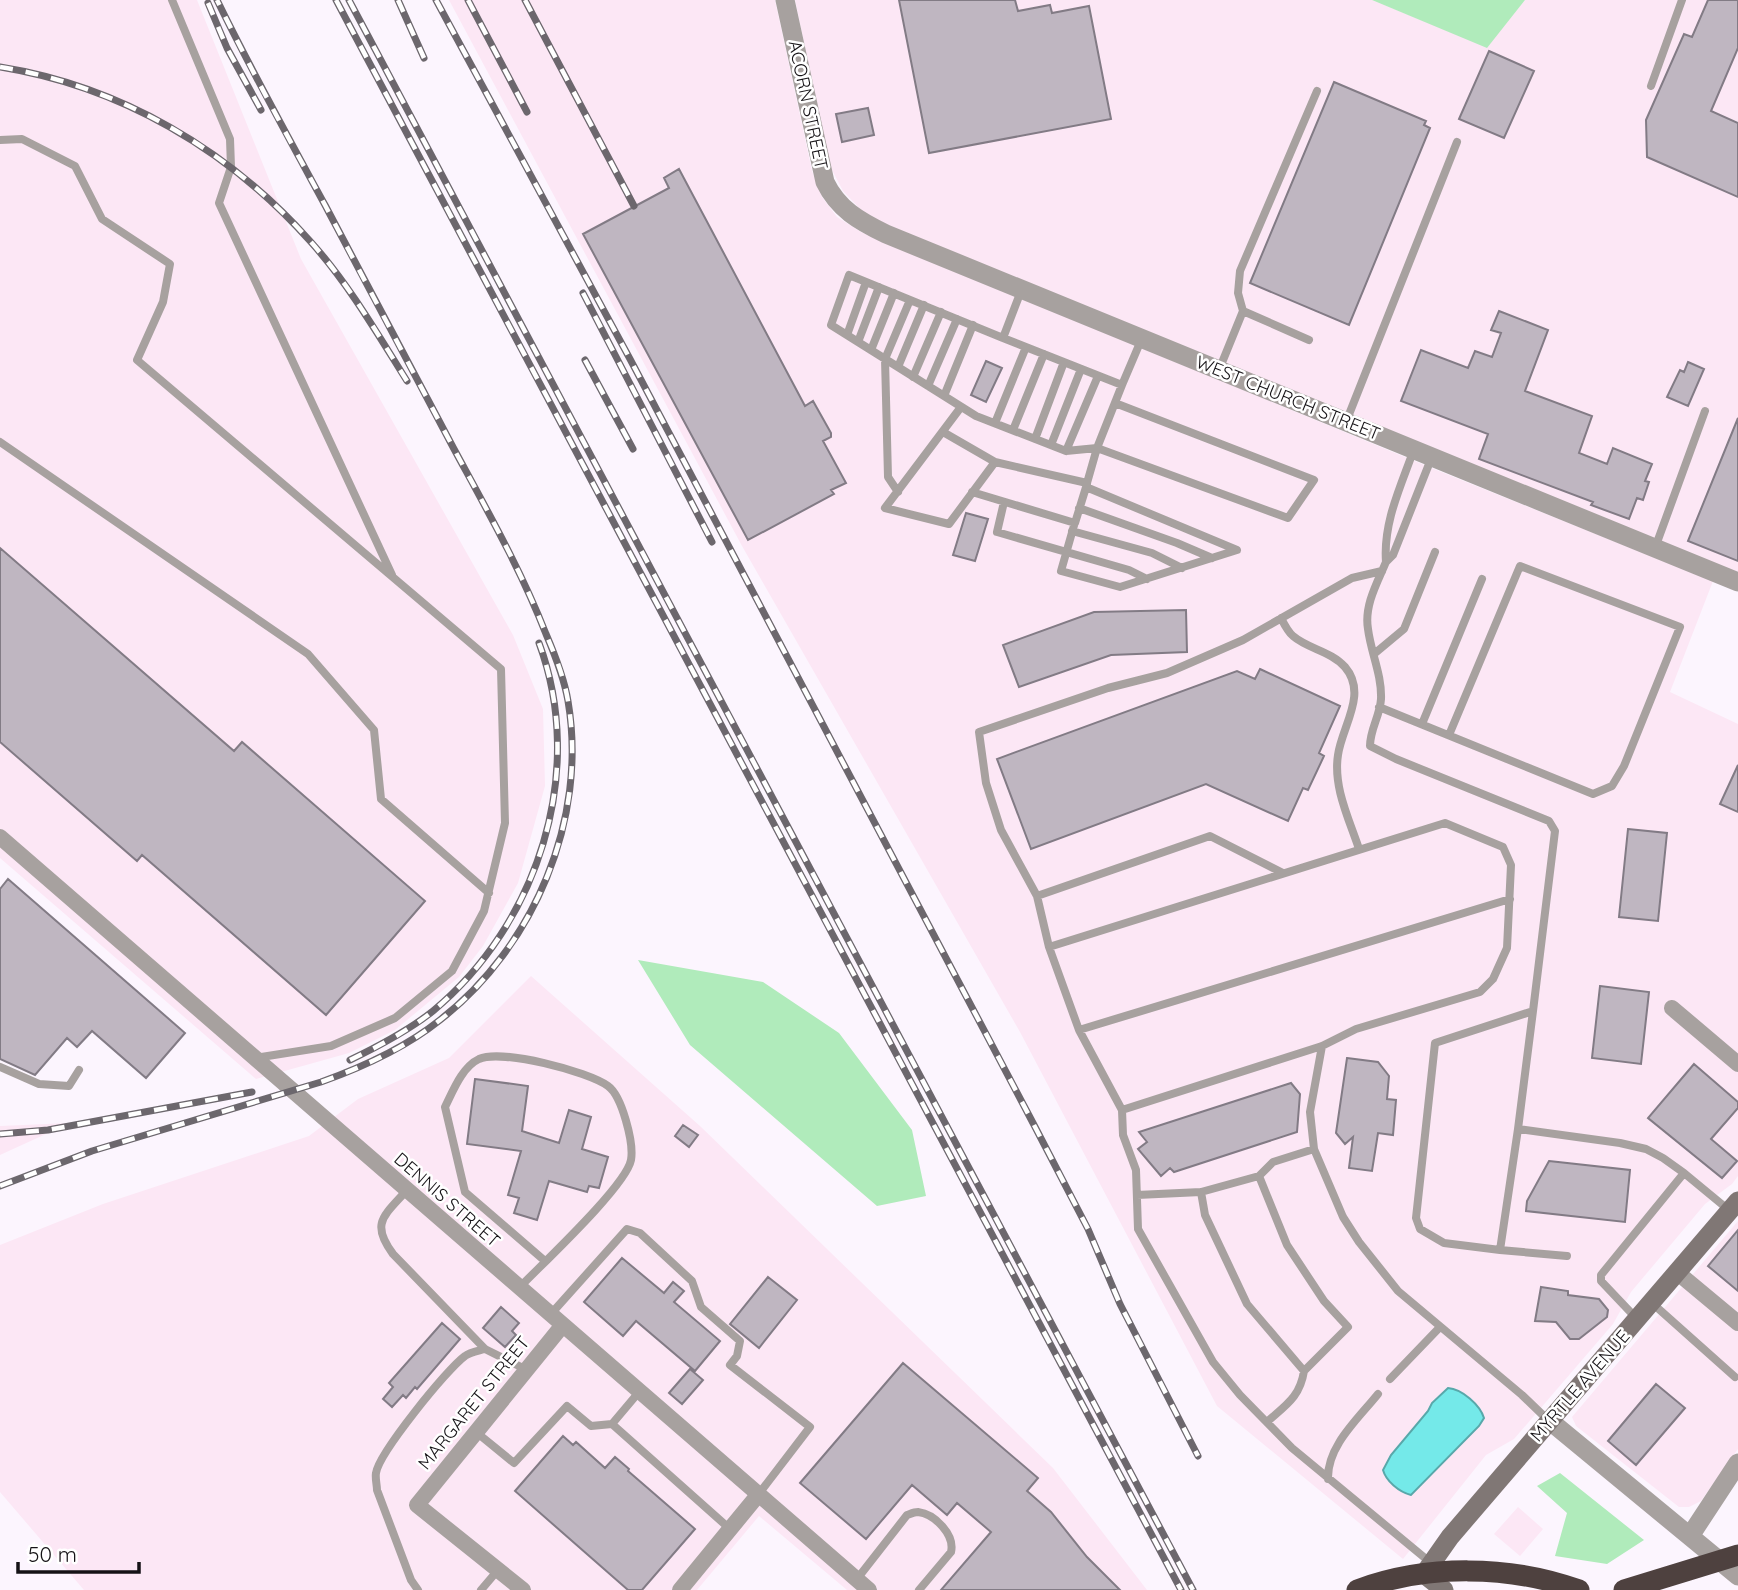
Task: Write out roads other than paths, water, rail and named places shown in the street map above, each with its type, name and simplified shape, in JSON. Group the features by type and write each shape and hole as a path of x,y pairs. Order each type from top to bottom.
{"highway":[{"path":"1624,1590 1738,1555"},
{"path":"1357,1590 1401,1578 1455,1571 1495,1572 1537,1578 1579,1590"}],"main road":[{"name":"MYRTLE AVENUE","path":"1426,1576 1490,1488 1734,1206"},
{"path":"1426,1576 1444,1590"}],"street":[{"name":"ACORN STREET","path":"785,0 820,164 831,195 841,207"},
{"name":"WEST CHURCH STREET","path":"841,207 868,226 1738,582"},
{"name":"DENNIS STREET","path":"1,839 863,1585"},
{"path":"1672,1008 1738,1064"},
{"path":"1678,1273 1738,1323"},
{"name":"MARGARET STREET","path":"498,1570 417,1506 527,1370 556,1320"},
{"path":"1550,1421 1738,1576"},
{"path":"1690,1536 1738,1463"},
{"path":"680,1590 758,1495"},
{"path":"498,1570 523,1590"},
{"name":"MYRTLE AVENUE","path":"1403,1590 1426,1576"}],"lane":[{"path":"172,0 230,139 231,167 219,203 393,578"},
{"path":"1651,86 1682,0"},
{"path":"1219,370 1243,311 1238,293 1240,271 1317,91"},
{"path":"0,140 22,139 75,166 102,219 170,264 163,302 137,360 501,669 505,823 484,911 452,971 396,1018 331,1046 255,1058"},
{"path":"1346,422 1457,142"},
{"path":"1115,402 1314,480 1288,518 1097,448 1066,451 976,416 831,326 849,275 1122,385"},
{"path":"847,335 866,282"},
{"path":"858,342 879,287"},
{"path":"1003,338 1022,289"},
{"path":"871,350 894,293"},
{"path":"898,492 888,477 885,359 910,300"},
{"path":"898,367 924,305"},
{"path":"1243,311 1309,340"},
{"path":"913,377 941,312"},
{"path":"928,386 957,318"},
{"path":"944,396 973,325"},
{"path":"943,432 995,462 1086,485 1237,550 1120,587 1060,571 1073,527 1086,485 1097,448 1142,338"},
{"path":"995,423 1027,347"},
{"path":"1013,430 1044,354"},
{"path":"1035,439 1064,362"},
{"path":"1051,445 1081,369"},
{"path":"1066,451 1098,376"},
{"path":"961,407 886,508 949,524 995,462"},
{"path":"1655,548 1705,411"},
{"path":"0,442 309,654 374,730 381,799 489,893"},
{"path":"1386,562 1385,548 1390,514 1423,453"},
{"path":"1423,453 1393,555 1386,562 1368,606 1367,628 1378,673 1379,707 1377,721 1370,734 1370,746 1396,760 1549,821 1555,831 1500,1250"},
{"path":"972,492 1152,553 1182,568"},
{"path":"1004,502 997,532 1129,570 1147,579"},
{"path":"1079,508 1212,558"},
{"path":"1374,654 1404,629 1435,552"},
{"path":"1379,707 1593,794 1612,786 1624,766 1680,627 1520,566 1449,735"},
{"path":"1382,572 1352,578 1243,640 1167,673 1108,688 979,732 986,783 1001,830 1037,896 1049,947 1079,1030 1122,1111 1123,1135 1136,1170 1138,1229 1213,1362 1240,1395 1426,1576"},
{"path":"1422,724 1482,579"},
{"path":"1281,618 1293,636 1323,651 1345,667 1352,683 1354,700 1338,753 1337,777 1359,849"},
{"path":"1049,947 1444,823 1503,847 1511,865 1507,948 1493,979 1480,992 1356,1029 1322,1046 1122,1111"},
{"path":"1037,896 1210,836 1283,873"},
{"path":"1079,1030 1510,899"},
{"path":"1533,1011 1436,1043 1416,1218 1420,1229 1427,1236 1444,1243 1567,1256"},
{"path":"1322,1046 1310,1112 1314,1149 1343,1217 1398,1292 1550,1421"},
{"path":"519,1288 545,1261 619,1184 631,1160 627,1118 609,1086 559,1065 511,1057 479,1059 462,1075 445,1107 465,1192 545,1261"},
{"path":"0,1067 38,1084 69,1086 79,1070"},
{"path":"1518,1129 1646,1149 1734,1206"},
{"path":"1137,1195 1201,1192 1259,1175 1273,1162 1314,1149"},
{"path":"1637,1320 1601,1282 1601,1275 1684,1173"},
{"path":"1259,1175 1287,1245 1324,1301 1348,1327 1304,1371 1296,1395 1266,1422"},
{"path":"407,1191 381,1221 381,1237 393,1254 485,1349 527,1370"},
{"path":"1201,1192 1205,1215 1247,1304 1304,1371"},
{"path":"556,1320 627,1229 639,1233 692,1281 701,1307 740,1341 737,1356 730,1365 810,1427 758,1495"},
{"path":"1652,1303 1735,1377"},
{"path":"1390,1379 1440,1326"},
{"path":"418,1590 411,1580 377,1490 376,1474 383,1455 452,1368 466,1354 485,1349"},
{"path":"476,1432 514,1463 567,1406 591,1426 612,1424 639,1392"},
{"path":"1328,1479 1328,1466 1334,1449 1378,1394"},
{"path":"612,1424 730,1529"},
{"path":"863,1585 907,1515 919,1512 933,1519 949,1534 953,1544 951,1552 919,1590"},
{"path":"481,1590 498,1570"}],"water":[{"path":"1448,1388 1470,1398 1484,1418 1411,1495 1406,1494 1390,1482 1383,1470 1391,1455 1432,1403"}],"railway":[{"path":"0,1186 92,1151 321,1082 383,1056 427,1030 473,990 502,956 527,918 547,877 561,835 570,790 572,746 564,683 515,563 217,0"},
{"path":"336,0 1181,1590"},
{"path":"349,0 1193,1590"},
{"path":"398,0 424,58"},
{"path":"436,0 630,359 1033,1123 1088,1229 1120,1304 1198,1456"},
{"path":"468,0 527,112"},
{"path":"525,0 634,206"},
{"path":"208,3 227,48 261,110"},
{"path":"0,67 88,89 129,106 170,127 244,178 278,208 324,257 362,309 407,381"},
{"path":"583,293 712,542"},
{"path":"585,360 633,449"},
{"path":"350,1060 414,1025 470,976 501,935 525,890 543,843 554,793 557,743 553,692 539,643"},
{"path":"0,1134 48,1130 252,1092"}]}
